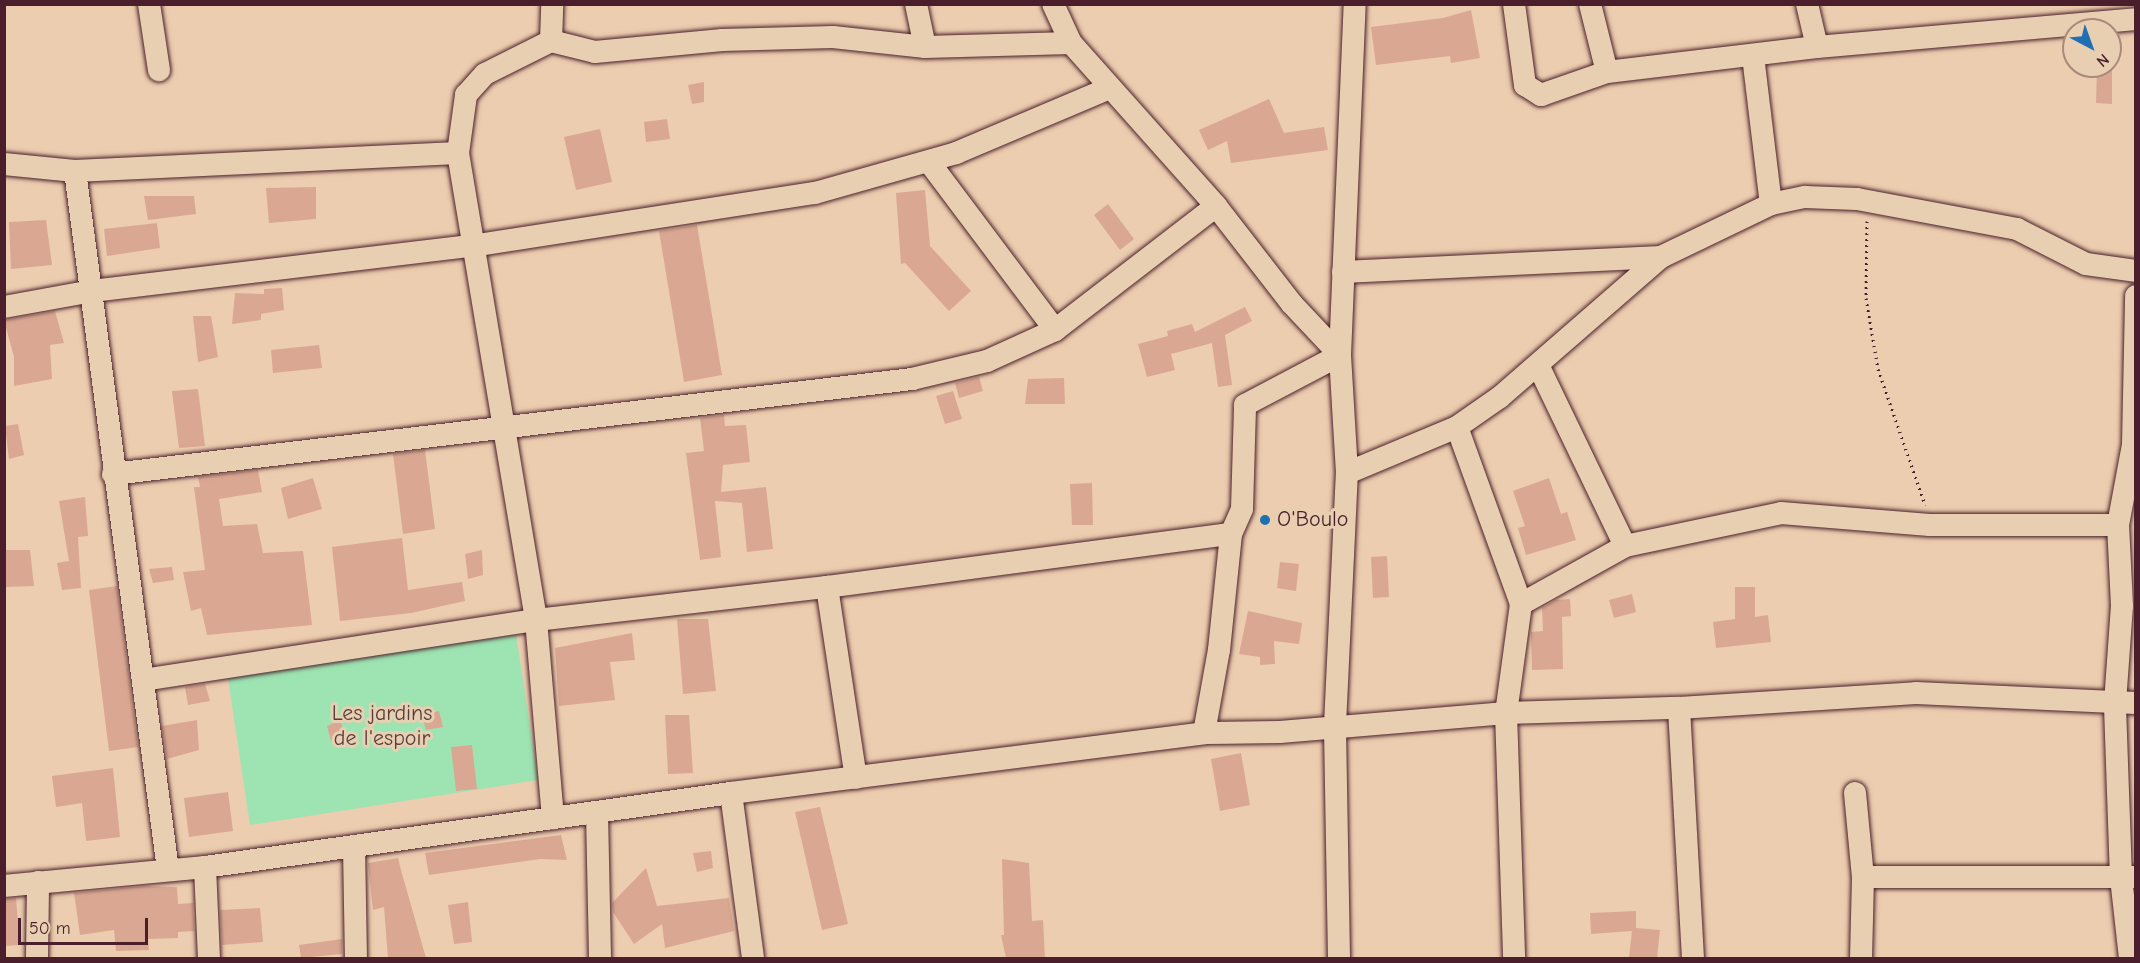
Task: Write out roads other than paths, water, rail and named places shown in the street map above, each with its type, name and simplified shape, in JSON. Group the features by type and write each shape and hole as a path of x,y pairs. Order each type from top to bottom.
{"street":[{"path":"149,4 159,70"},
{"path":"551,41 552,4"},
{"path":"916,4 926,47"},
{"path":"1053,4 1071,43 1216,206 1292,304 1340,355"},
{"path":"1339,958 1335,725 1347,473 1340,355 1355,4"},
{"path":"1514,4 1525,85 1531,91 1541,95 1606,72 1817,47 2136,19"},
{"path":"1590,4 1606,72"},
{"path":"1807,4 1817,47"},
{"path":"553,818 536,620 458,153 466,95 485,74 551,41 596,52 722,40 833,37 926,47 1071,43"},
{"path":"1753,56 1771,204"},
{"path":"4,307 92,291 472,246 815,193 929,162 1110,88"},
{"path":"4,164 75,171 458,153"},
{"path":"929,162 1055,330"},
{"path":"75,171 92,291 113,474 168,870"},
{"path":"1347,473 1457,427 1538,365 1661,257 1771,204 1805,197 1867,201 2017,229 2086,264 2136,271"},
{"path":"113,474 503,425 912,379 987,361 1055,330 1216,206"},
{"path":"1343,272 1661,257"},
{"path":"2130,958 2125,703 2129,605 2118,525 2134,445 2136,296"},
{"path":"1204,734 1219,650 1231,534 1242,509 1245,405 1340,355"},
{"path":"1538,365 1625,546"},
{"path":"1457,427 1521,604 1506,712 1514,958"},
{"path":"1521,604 1625,546 1781,513 1930,525 2118,525"},
{"path":"143,680 536,620 827,587 1231,534"},
{"path":"827,587 856,778"},
{"path":"4,886 205,867 731,793 1204,734 1280,732 1335,725 1506,712 1679,708 1916,693 2125,703"},
{"path":"1679,708 1693,958"},
{"path":"731,793 748,958"},
{"path":"1855,793 1863,877 1861,958"},
{"path":"597,813 600,958"},
{"path":"354,846 356,958"},
{"path":"205,867 209,958"},
{"path":"1863,877 2128,878"},
{"path":"37,958 38,882"}],"place":[{"name":"O'Boulo","path":"1265,520"}],"park label":[{"name":"Les jardins de l'espoir","path":"382,726"}]}
